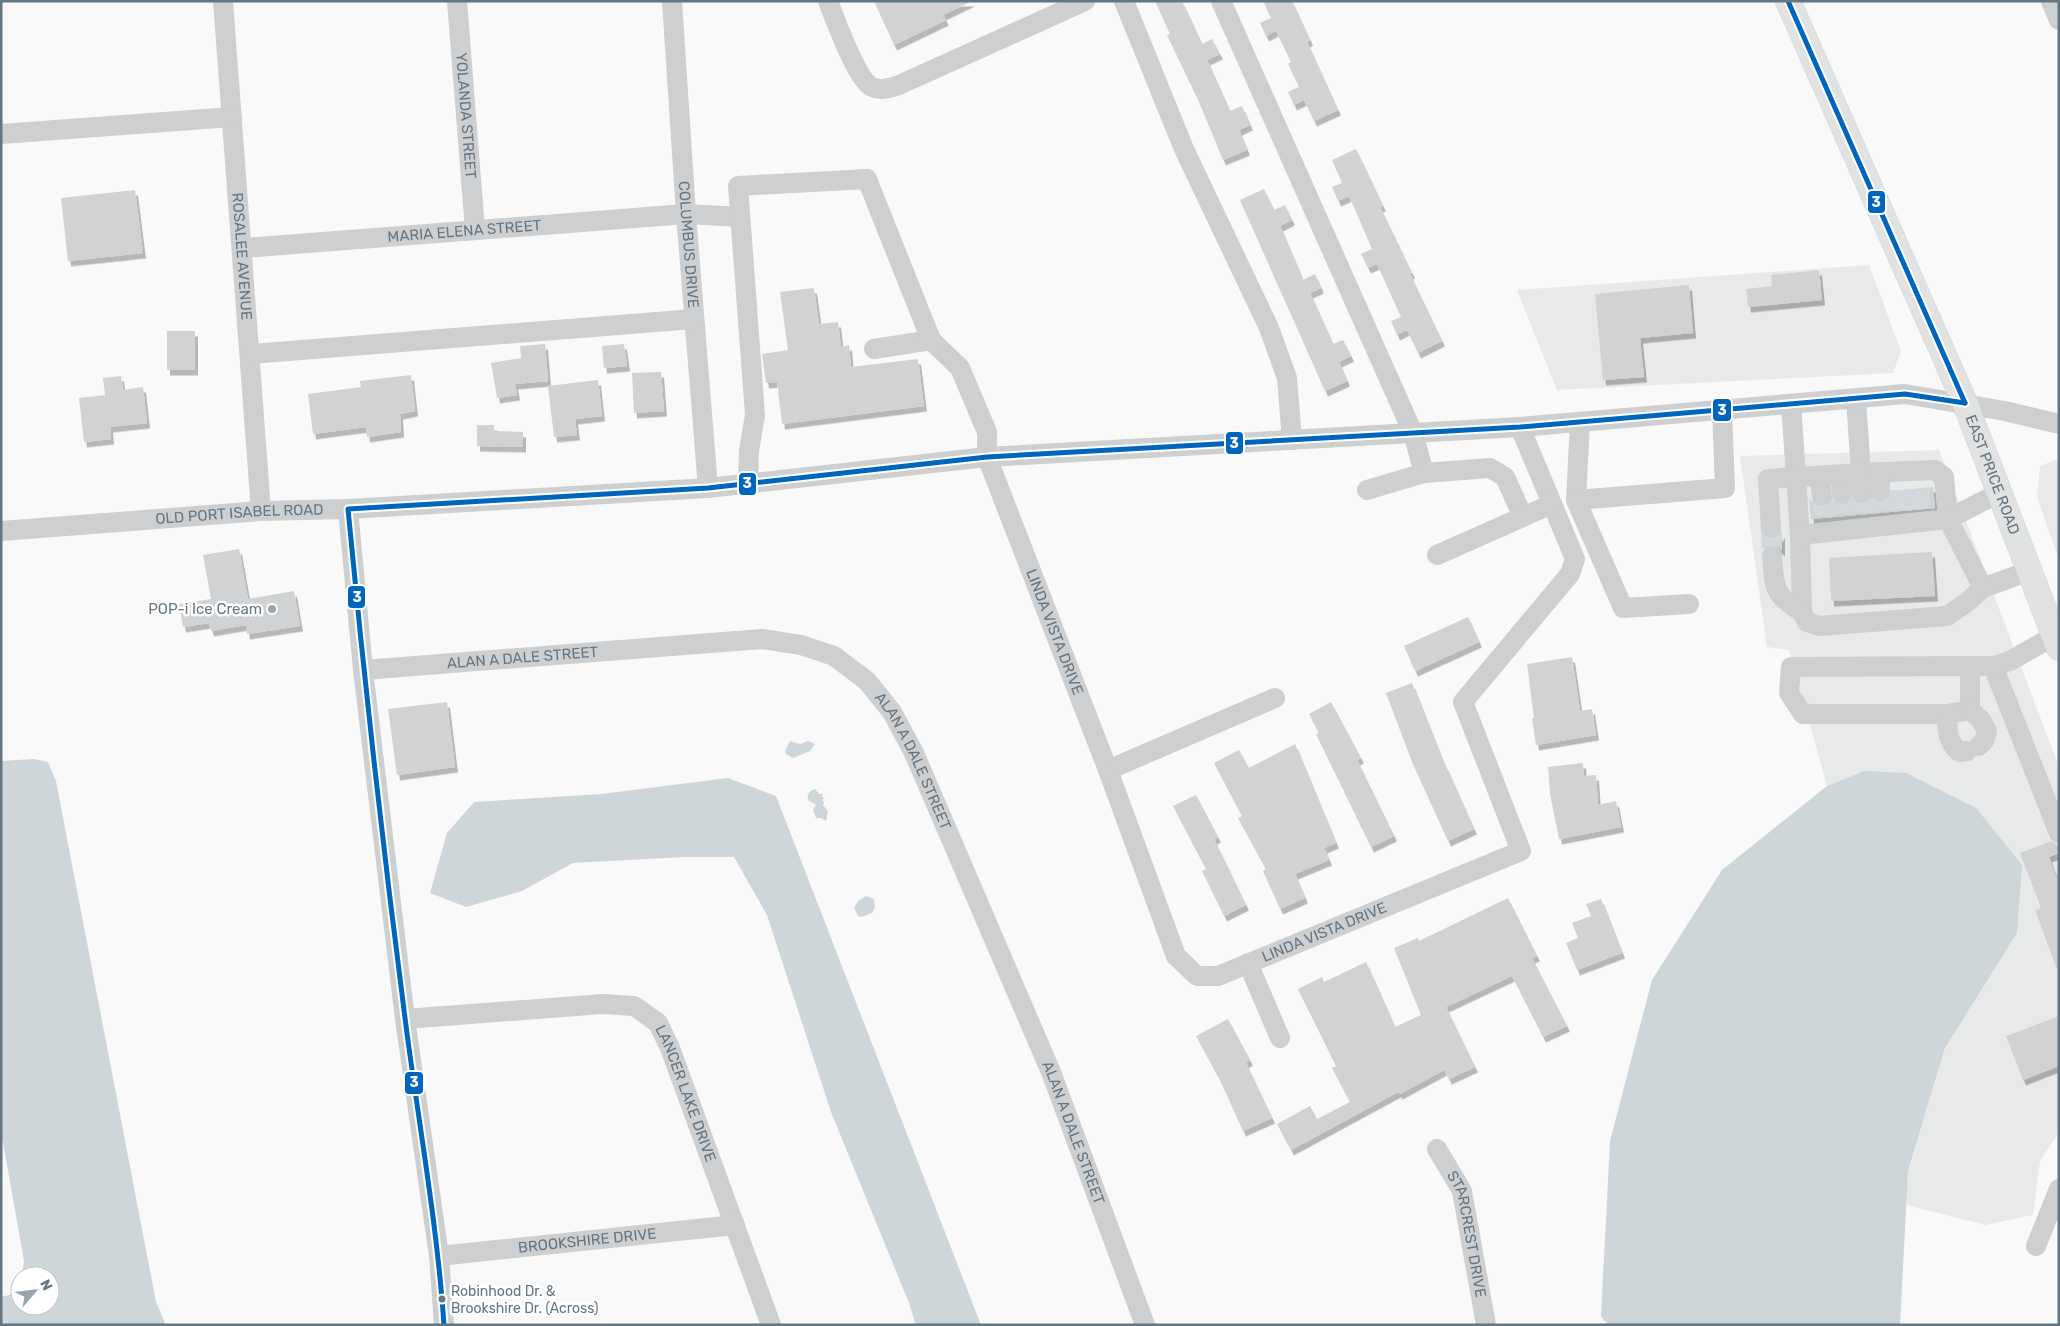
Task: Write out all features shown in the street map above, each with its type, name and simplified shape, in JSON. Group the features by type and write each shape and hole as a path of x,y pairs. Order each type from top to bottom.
{"main road":[{"name":"EAST PRICE ROAD","path":"1788,1 1965,403 2056,642"}],"street":[{"name":"ROSALEE AVENUE","path":"223,1 243,248 261,511"},
{"name":"YOLANDA STREET","path":"457,1 475,230"},
{"name":"COLUMBUS DRIVE","path":"672,1 686,214 708,488"},
{"path":"828,1 859,74 868,85 884,89 899,85 1085,1"},
{"path":"1124,1 1184,149 1268,328 1287,378 1292,440"},
{"path":"1220,1 1413,433 1424,473"},
{"path":"2051,1 2059,20"},
{"path":"1,134 232,117"},
{"path":"748,483 749,451 755,415 738,186 867,179 931,340 874,349"},
{"name":"MARIA ELENA STREET","path":"243,248 686,214 741,225"},
{"path":"250,354 694,320"},
{"name":"LINDA VISTA DRIVE","path":"931,340 960,368 987,432 988,457 1108,770 1176,956 1197,976 1218,976 1521,851 1463,702 1570,574 1575,558 1520,427"},
{"name":"OLD PORT ISABEL ROAD","path":"1,531 261,511 348,509 708,488 988,457 1520,427 1905,394 1965,403 2059,424"},
{"path":"1856,398 1870,482"},
{"path":"1791,404 1800,535 1802,612 1807,622 1820,626 1947,616 1983,588 2029,571"},
{"path":"1576,500 1725,488 1722,410"},
{"path":"1580,422 1576,500 1623,608 1689,604"},
{"path":"1368,490 1424,473 1490,468 1505,477 1523,517"},
{"path":"1770,528 1768,479 1796,478 1821,486 1919,480 1935,470 1944,477 1948,520 1983,588"},
{"path":"1800,535 1824,526 1872,521 1921,517 1948,520 1999,493"},
{"path":"1437,555 1552,504"},
{"path":"348,509 362,670 405,1019 439,1256 444,1325"},
{"path":"1772,556 1775,588 1790,605 1802,612"},
{"name":"ALAN A DALE STREET","path":"362,670 762,639 801,645 834,656 867,681 892,712 922,771 1051,1072 1144,1325"},
{"path":"1970,710 1947,714 1803,714 1789,693 1791,667 1993,666 2056,642"},
{"path":"1947,714 1947,733 1952,746 1959,752 1973,748 1984,741 1987,731 1981,720 1970,710 1970,666"},
{"path":"1993,666 2059,833"},
{"path":"1108,770 1274,698"},
{"path":"1248,963 1280,1038"},
{"name":"LANCER LAKE DRIVE","path":"405,1019 602,1004 634,1006 658,1023 670,1048 771,1325"},
{"name":"STARCREST DRIVE","path":"1437,1149 1462,1191 1486,1325"},
{"path":"2036,1246 2059,1189"},
{"name":"BROOKSHIRE DRIVE","path":"439,1256 735,1225"}],"shaded area":[{"path":"1869,265 1901,351 1893,373 1557,390 1517,290"},
{"path":"1939,450 2059,767 2059,1132 2040,1161 2033,1215 1985,1225 1906,1205 1908,1171 1945,1048 2017,933 1864,771 1827,786 1789,650 1767,647 1740,456"},
{"path":"2059,460 2059,560 2037,497 2040,466"},
{"path":"790,741 800,744 808,741 815,744 810,751 793,758 786,754 785,751"},
{"path":"34,759 48,762 56,781 156,1302 166,1325 1,1325 1,1297 10,1294 10,1316 60,1316 60,1266 23,1266 1,1131 1,761"},
{"path":"1864,771 1906,773 1976,808 2022,865 2017,933 1945,1048 1908,1171 1900,1325 1608,1325 1601,1316 1610,1141 1652,980 1722,870 1827,786"},
{"path":"728,778 776,796 981,1325 916,1325 909,1303 831,1112 767,915 734,857 683,857 573,863 522,891 466,907 430,893 447,833 474,802 601,794"},
{"path":"815,789 819,794 823,794 822,797 825,798 822,800 824,802 823,805 828,811 826,821 816,818 813,810 816,805 808,800 809,793"},
{"path":"866,896 874,899 875,908 872,913 861,917 858,916 854,908 858,901"}],"building":[{"path":"874,1 972,1 943,15 946,20 894,45"},
{"path":"1155,1 1182,1 1202,44 1212,39 1220,54 1207,60 1230,111 1242,106 1250,125 1239,130 1247,150 1223,160 1199,102 1167,35 1170,34"},
{"path":"1263,1 1292,1 1310,40 1307,42 1338,110 1314,121 1304,100 1294,105 1288,92 1299,87 1288,64 1291,62 1276,31 1266,36 1260,23 1271,18"},
{"path":"1356,149 1383,206 1380,207 1412,273 1410,274 1442,341 1418,353 1407,330 1397,335 1391,321 1401,317 1377,264 1368,268 1361,254 1372,249 1349,196 1338,201 1332,187 1342,183 1332,160"},
{"path":"1264,189 1274,210 1285,205 1292,220 1280,226 1303,280 1315,274 1321,288 1310,293 1333,344 1343,340 1351,356 1339,362 1347,381 1325,391 1240,200"},
{"path":"135,190 143,253 68,261 61,198"},
{"path":"1819,270 1822,300 1748,307 1746,289 1772,286 1771,275"},
{"path":"1689,285 1693,333 1640,338 1644,377 1603,380 1595,294"},
{"path":"814,288 819,324 838,322 841,347 849,345 851,367 918,359 924,406 782,424 777,382 766,383 762,354 788,350 780,292"},
{"path":"167,331 195,331 195,370 167,370"},
{"path":"545,344 548,381 515,384 517,395 497,398 491,363 521,358 520,346"},
{"path":"624,344 627,366 604,368 602,346"},
{"path":"661,372 664,411 634,413 632,373"},
{"path":"411,375 415,411 400,414 401,432 367,437 366,427 313,434 308,394 361,387 360,381"},
{"path":"121,376 123,390 143,387 147,423 110,427 111,439 84,442 79,398 105,395 103,378"},
{"path":"598,380 602,416 575,419 577,435 554,437 548,386"},
{"path":"477,425 494,425 494,431 523,432 523,447 477,446"},
{"path":"1933,487 1935,508 1811,519 1809,497 1813,503 1823,508 1833,501 1842,506 1852,500 1862,505 1872,499 1881,503 1890,497 1892,491"},
{"path":"1782,533 1782,551 1777,546 1771,544 1763,549 1762,536 1772,540 1778,538"},
{"path":"239,549 248,599 294,591 300,626 247,634 246,625 211,631 209,623 183,627 179,604 211,599 203,555"},
{"path":"1932,552 1935,596 1831,601 1829,558"},
{"path":"1468,617 1479,642 1415,671 1404,646"},
{"path":"1572,657 1580,711 1592,709 1596,735 1536,745 1527,664"},
{"path":"1412,683 1444,764 1474,829 1448,841 1412,762 1386,693"},
{"path":"447,702 455,767 397,775 388,709"},
{"path":"1331,702 1361,758 1357,760 1394,836 1371,847 1316,734 1319,733 1309,714"},
{"path":"1295,744 1336,843 1324,848 1329,860 1295,874 1305,898 1280,909 1263,871 1266,869 1238,818 1242,816 1214,763 1239,750 1249,768"},
{"path":"1583,763 1584,776 1596,775 1598,805 1616,801 1621,827 1559,839 1550,794 1548,767"},
{"path":"1196,795 1218,837 1214,839 1246,905 1224,916 1202,871 1206,869 1173,806"},
{"path":"2051,841 2056,844 2059,850 2059,853 2049,857 2059,884 2057,969 2035,910 2041,908 2020,853"},
{"path":"1508,898 1537,956 1532,958 1567,1026 1543,1037 1512,976 1446,1007 1475,1067 1449,1079 1444,1070 1400,1094 1398,1092 1291,1150 1277,1124 1310,1106 1317,1119 1350,1102 1332,1068 1336,1066 1298,989 1322,977 1324,982 1366,962 1395,1027 1421,1015 1394,948 1418,938 1419,941"},
{"path":"1601,899 1622,953 1577,970 1566,943 1578,938 1572,923 1591,916 1586,904"},
{"path":"2059,1016 2059,1066 2023,1080 2006,1036"},
{"path":"1228,1019 1250,1060 1246,1063 1272,1118 1243,1131 1220,1080 1196,1036"}],"tunnel":[{"path":"1919,489 1920,511"},
{"path":"1899,490 1900,513"},
{"path":"1880,491 1881,514"},
{"path":"1862,493 1863,515"},
{"path":"1842,494 1843,517"},
{"path":"1822,496 1823,518"},
{"path":"1771,528 1772,556"}],"transit line":[{"name":"3","path":"1788,1 1965,403"},
{"name":"3","path":"444,1325 432,1209 405,1018 382,827 348,509 708,488 987,457 1520,427 1905,394 1965,403"}],"place":[{"name":"POP-i Ice Cream","path":"272,609"},
{"name":"Robinhood Dr. & Brookshire Dr. (Across)","path":"442,1299"}]}
